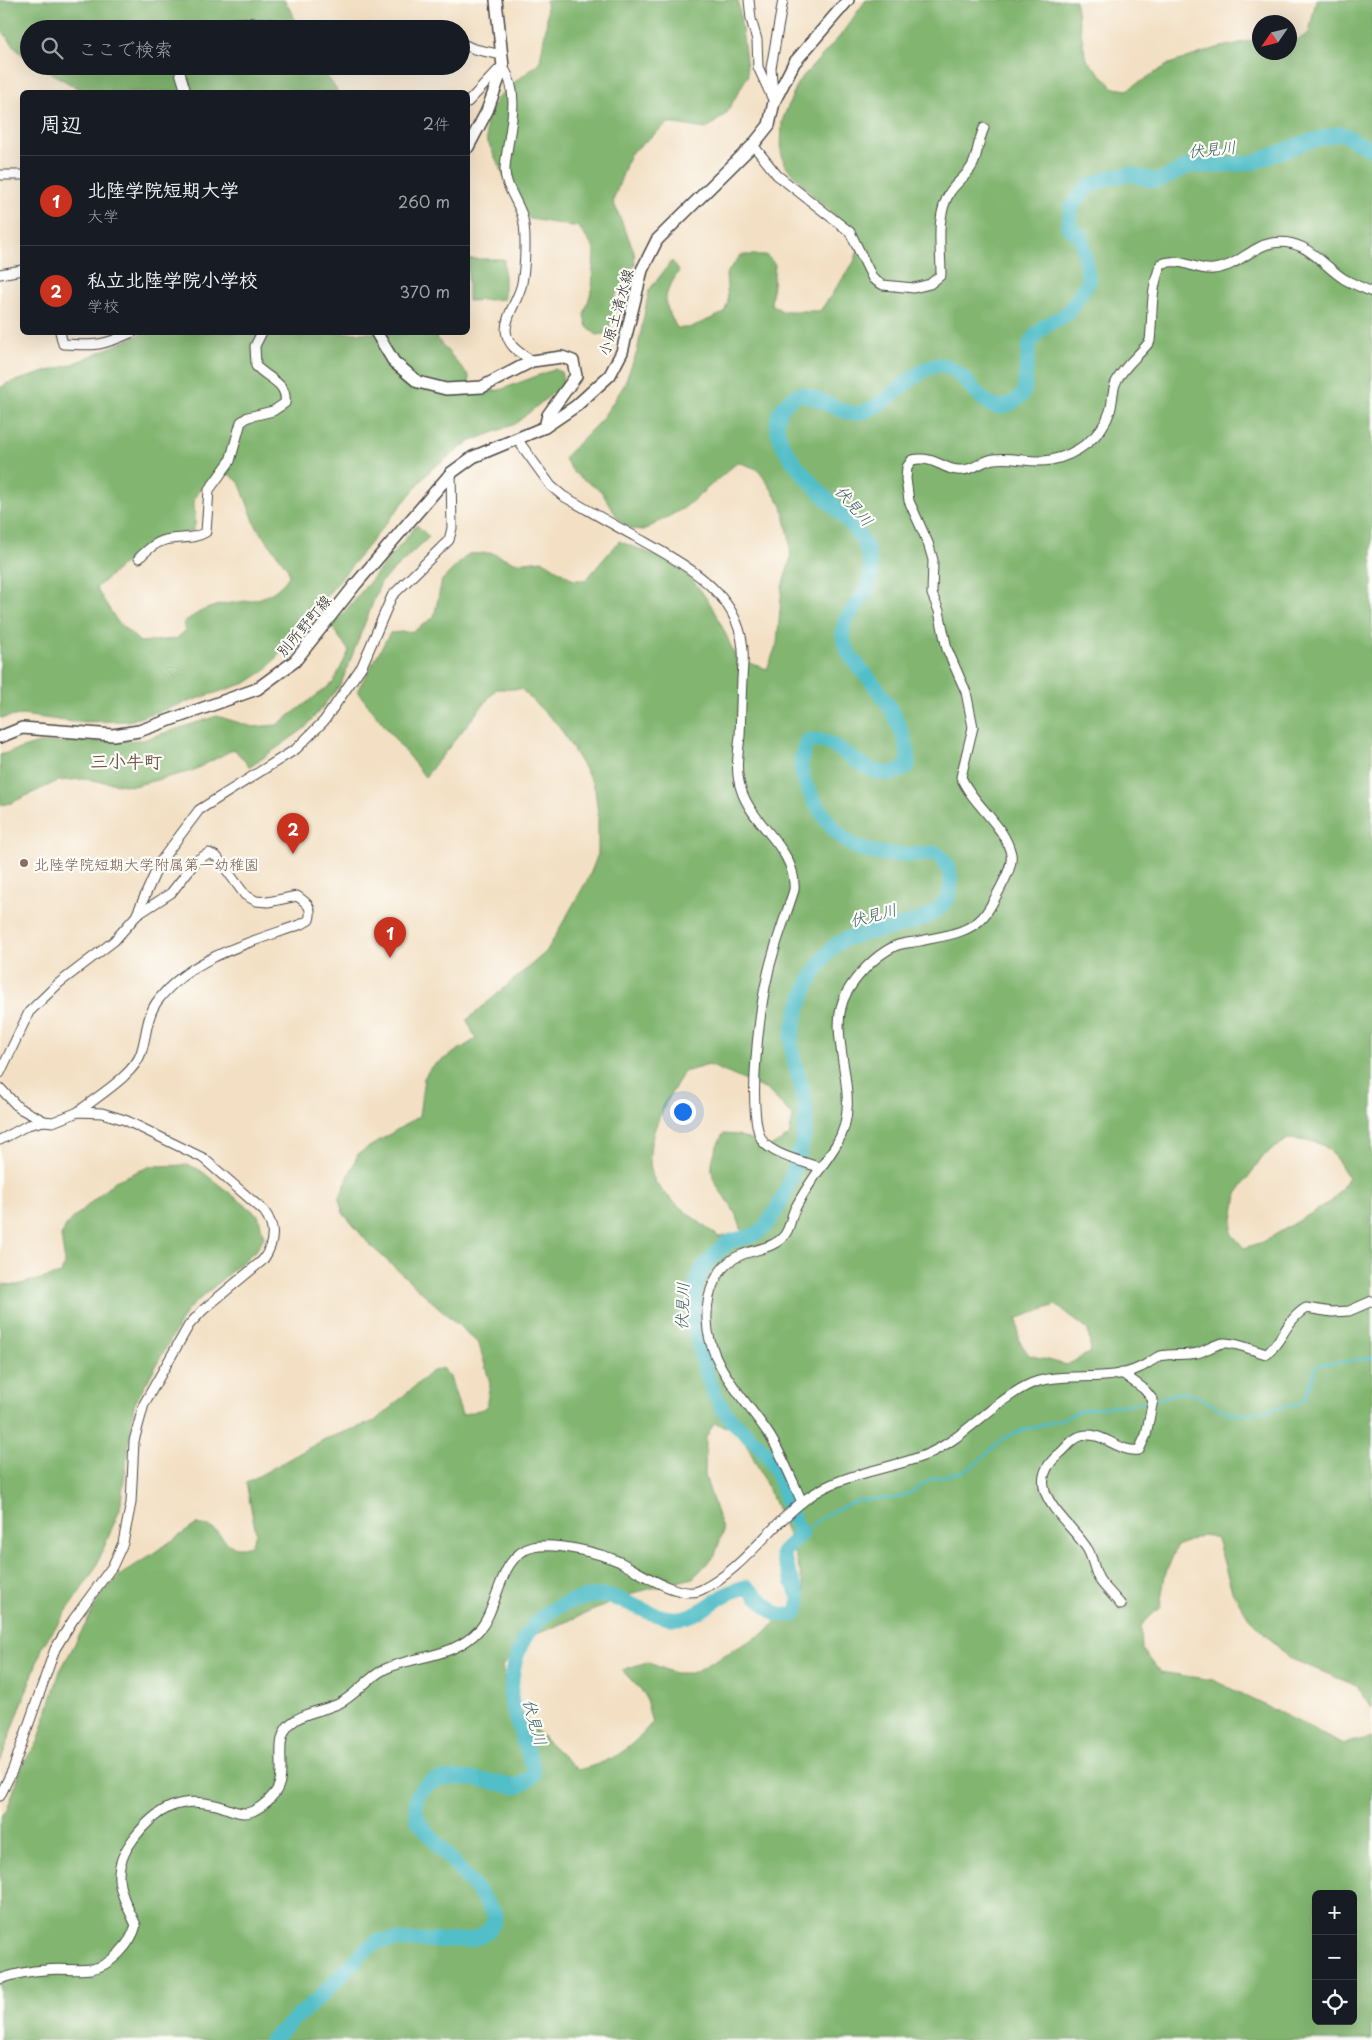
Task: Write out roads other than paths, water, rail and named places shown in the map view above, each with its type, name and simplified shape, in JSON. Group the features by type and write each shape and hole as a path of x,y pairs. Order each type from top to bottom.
{"main road":[{"path":"470,143 487,112 503,61 496,0"},
{"name":"小原土清水線","path":"545,427 576,406 610,375 622,352 642,270 657,240 754,145 769,125 774,102 794,62 848,0"},
{"name":"小原土清水線","path":"378,335 394,362 418,382 446,388 482,387 532,361 562,357 573,361 576,376 568,390 548,415 545,427"},
{"name":"別所野町線","path":"0,737 22,728 113,734 140,731 257,689 294,661 355,585 451,473 473,457 545,427"}],"street":[{"path":"749,0 751,19 758,40 758,67 774,102"},
{"path":"774,102 771,68 783,0"},
{"path":"470,47 503,61 510,77 512,96 511,137 506,177 522,215 524,227 522,283 508,319 506,330 509,341 516,351 532,361"},
{"path":"470,100 499,69 503,61"},
{"path":"181,75 185,90"},
{"path":"754,145 783,181 850,232 873,279 883,285 914,288 930,284 941,275 940,215 951,191 968,172 974,162 979,139 984,128"},
{"path":"0,175 20,175"},
{"path":"802,1502 770,1436 721,1368 712,1350 707,1323 707,1307 712,1287 722,1267 741,1255 775,1242 786,1234 794,1209 838,1143 846,1115 848,1087 838,1024 840,1007 847,991 874,960 894,946 966,930 983,918 1005,880 1011,862 1006,841 961,777 973,728 966,692 947,649 939,611 932,594 932,560 928,543 908,501 907,467 912,460 922,458 935,460 956,470 964,470 995,458 1034,462 1052,460 1075,452 1097,435 1106,424 1115,383 1124,369 1150,341 1151,303 1161,264 1169,261 1211,269 1232,265 1261,247 1272,243 1283,243 1314,253 1346,280 1372,292"},
{"path":"0,274 20,270"},
{"path":"61,335 63,344 97,346 108,344 127,335"},
{"path":"139,558 159,542 169,539 196,538 206,532 210,490 230,462 241,422 248,417 273,411 285,404 286,393 282,386 263,374 256,366 255,346 260,335"},
{"path":"517,439 551,486 563,496 686,566 709,583 732,613 743,637 740,737 736,760 740,788 745,800 789,860 795,879 794,890 767,978 759,1024 755,1108 759,1132 764,1143 778,1152 821,1168"},
{"path":"136,916 160,862 199,810 296,749 324,721 362,666 392,596 449,540 452,528 451,473"},
{"path":"0,1073 9,1058 29,1012 39,1000 114,941 136,916 171,893 197,860 209,853 217,857 246,895 256,901 268,902 297,896 306,902 311,913 309,920 223,953 200,965 171,985 157,1001 150,1013 141,1053 135,1065 78,1112 53,1122 44,1121 28,1125 0,1140"},
{"path":"0,1088 19,1108 44,1121"},
{"path":"0,1796 13,1769 55,1649 73,1620 112,1567 124,1543 131,1503 134,1442 144,1404 189,1325 203,1310 263,1260 268,1254 274,1234 270,1220 264,1211 203,1158 125,1120 102,1114 78,1112"},
{"path":"0,1979 23,1972 92,1969 105,1965 122,1950 134,1934 136,1926 121,1894 117,1876 121,1859 132,1840 157,1814 171,1805 201,1801 240,1813 255,1810 275,1794 280,1784 282,1742 289,1725 304,1716 340,1703 386,1669 445,1653 477,1633 484,1624 504,1574 520,1554 531,1547 577,1549 618,1562 655,1581 684,1592 698,1592 756,1549 774,1526 802,1502 839,1479 914,1459 941,1448 1026,1386 1045,1379 1122,1373 1142,1367 1158,1357 1176,1354 1195,1354 1222,1343 1231,1343 1251,1351 1266,1354 1273,1348 1293,1318 1306,1308 1332,1312 1349,1311 1372,1301"},
{"path":"1121,1605 1099,1578 1088,1551 1046,1496 1043,1483 1044,1473 1051,1462 1081,1435 1095,1436 1129,1451 1139,1450 1146,1436 1153,1400 1144,1389 1122,1373"}],"waterway":[{"name":"伏見川","path":"271,2040 324,1993 362,1953 378,1941 468,1940 482,1935 492,1925 496,1916 477,1890 418,1821 416,1801 422,1789 433,1781 449,1778 467,1778 517,1787 533,1776 533,1768 515,1716 511,1694 512,1679 519,1650 532,1627 541,1618 565,1604 586,1597 600,1595 624,1601 660,1616 679,1618 696,1613 729,1593 747,1587 776,1614 794,1615 799,1605 799,1598 782,1554 801,1533 790,1514 778,1476 770,1459 761,1447 728,1416 719,1403 712,1387 705,1370 697,1332 695,1314 697,1281 705,1266 722,1247 733,1241 751,1236 765,1227 790,1181 801,1147 806,1120 804,1097 792,1050 792,1034 803,995 821,962 829,951 846,939 910,923 926,917 939,908 948,897 951,882 947,866 936,853 885,854 865,850 848,842 830,824 807,788 801,767 807,741 820,741 833,745 868,768 881,773 894,773 908,766 908,755 902,732 891,710 846,649 844,642 844,625 866,591 870,580 867,550 859,535 793,461 781,441 777,423 783,407 793,397 801,394 838,409 858,413 879,404 921,372 939,365 950,367 984,400 993,406 1002,407 1019,398 1024,392 1029,346 1032,340 1043,327 1067,314 1089,281 1081,236 1068,227 1072,206 1086,188 1110,177 1131,174 1151,180 1161,180 1188,166 1219,166 1255,162 1306,142 1341,133 1372,150"},
{"path":"801,1533 827,1514 860,1500 896,1498 910,1493 931,1479 962,1472 974,1465 1004,1438 1022,1430 1060,1420 1082,1410 1147,1402 1182,1392 1196,1395 1224,1411 1234,1414 1248,1414 1297,1404 1305,1399 1317,1365 1372,1358"}],"place":[{"name":"私立北陸学院小学校","path":"293,854"},
{"name":"北陸学院短期大学附属第一幼稚園","path":"24,863"},
{"name":"北陸学院短期大学","path":"390,958"}],"district":[{"name":"三小牛町","path":"126,760"}]}
